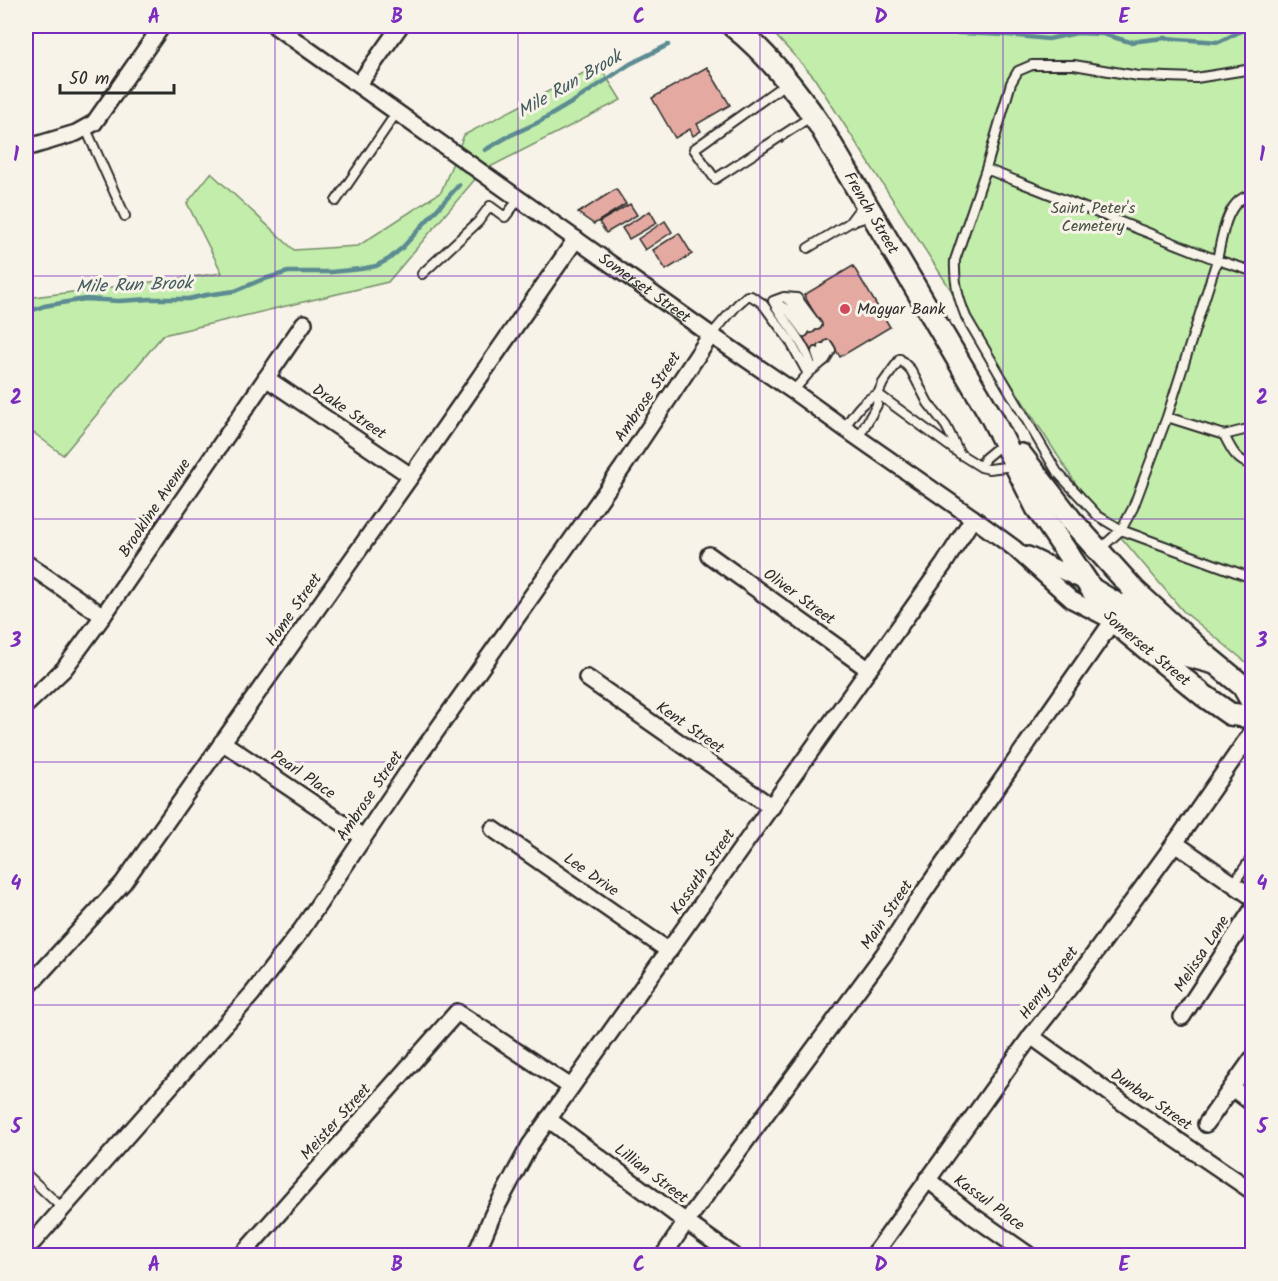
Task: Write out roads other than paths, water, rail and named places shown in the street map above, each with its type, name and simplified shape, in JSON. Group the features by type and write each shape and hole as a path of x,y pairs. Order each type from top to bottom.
{"main road":[{"name":"French Street","path":"733,26 773,63 813,115 991,416 1037,507 1089,584 1124,605"},
{"name":"French Street","path":"991,416 1071,520 1098,550 1124,605"},
{"name":"Somerset Street","path":"1124,605 1215,663 1243,686 1252,702"},
{"name":"Somerset Street","path":"1124,605 1203,695 1230,714 1252,717"}],"street":[{"path":"26,148 76,133 94,123 162,26"},
{"name":"Somerset Street","path":"275,26 973,518 1014,548 1072,600 1124,605"},
{"path":"359,84 400,26"},
{"name":"Home Street","path":"26,989 123,883 576,239"},
{"name":"Brookline Avenue","path":"26,705 64,669 103,616 304,323"},
{"name":"Ambrose Street","path":"26,1250 252,994 302,929 426,746 623,467 711,335"},
{"name":"Drake Street","path":"266,378 411,476"},
{"name":"Kossuth Street","path":"475,1256 493,1214 530,1145 944,564 973,518"},
{"name":"Somerset Street","path":"1014,548 1089,584"},
{"name":"Oliver Street","path":"709,555 868,669"},
{"path":"26,563 103,616"},
{"name":"Main Street","path":"663,1256 884,954 919,899 1124,605"},
{"name":"Kent Street","path":"587,678 772,807"},
{"name":"Henry Street","path":"873,1256 1031,1036 1073,983 1175,843 1252,732"},
{"name":"Pearl Place","path":"222,742 363,837"},
{"name":"Lee Drive","path":"493,829 669,951"},
{"path":"1175,843 1252,897"},
{"name":"Melissa Lane","path":"1182,1017 1252,910"},
{"name":"Meister Street","path":"241,1256 458,1012 571,1087"},
{"name":"Dunbar Street","path":"1031,1036 1126,1106 1252,1191"},
{"path":"1206,1124 1252,1059"},
{"path":"1232,1088 1252,1103"},
{"name":"Lillian Street","path":"548,1119 734,1256"},
{"name":"Kassul Place","path":"927,1179 973,1216 1030,1256"}],"lane":[{"path":"1252,69 1196,78 1138,76 1074,65 1032,65 1018,71 1011,82 986,169 955,260 954,274 956,289 966,317 1057,472 1098,516 1121,530 1252,578"},
{"path":"789,82 694,149 715,179 813,115"},
{"path":"336,201 398,112"},
{"path":"86,129 125,216"},
{"path":"986,169 1217,260 1252,271"},
{"path":"1098,550 1121,530 1133,508 1167,417 1217,260 1225,225 1234,204 1252,195"},
{"path":"422,274 478,222 490,206 505,218 519,199"},
{"path":"808,248 869,209"},
{"path":"849,223 869,209"},
{"path":"711,335 738,304 747,296 751,296 762,303 790,341 816,367"},
{"path":"762,303 784,297 794,305 810,328 773,301"},
{"path":"773,301 816,367"},
{"path":"793,391 816,367 831,350 822,349 816,367"},
{"path":"858,438 877,405 878,394 883,383 900,359 911,370 928,403 946,426 960,454"},
{"path":"844,428 867,399 878,394"},
{"path":"878,394 981,467 989,469 1016,465"},
{"path":"1167,417 1224,435 1252,428"},
{"path":"1224,435 1238,458 1252,465"},
{"path":"981,467 985,458 1004,443"},
{"path":"1234,884 1252,857"},
{"path":"26,1174 62,1208"}],"waterway":[{"name":"Mile Run Brook","path":"801,26 834,29 866,26"},
{"name":"Mile Run Brook","path":"874,26 891,30 1048,39 1077,33 1103,34 1130,42 1164,38 1219,42 1251,26"},
{"name":"Mile Run Brook","path":"485,150 539,122 630,64 668,45"},
{"name":"Mile Run Brook","path":"26,313 44,306 85,299 119,301 188,299 235,291 288,272 331,272 376,266 403,247 459,185"}],"place":[{"name":"Magyar Bank","path":"845,309"}],"park label":[{"name":"Saint Peter's Cemetery","path":"1093,217"}]}
